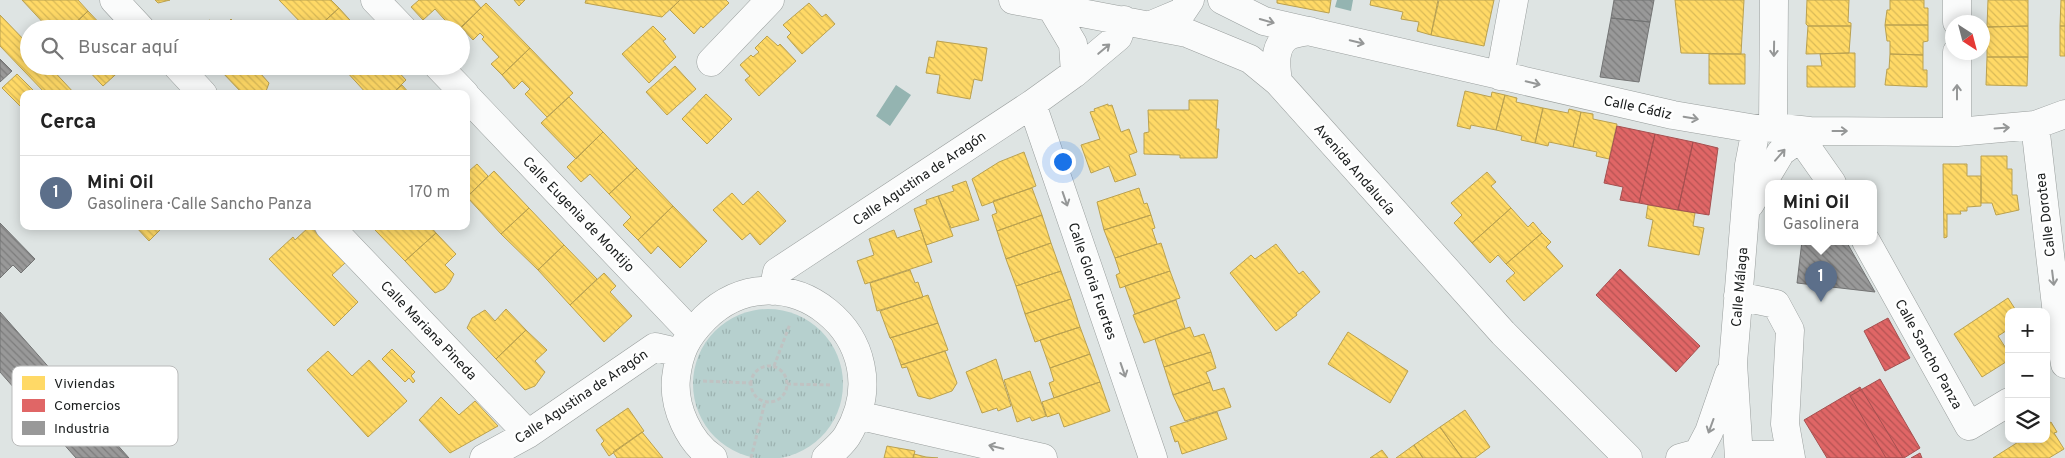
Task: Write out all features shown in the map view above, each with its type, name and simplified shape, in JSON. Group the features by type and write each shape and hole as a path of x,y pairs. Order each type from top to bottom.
{"street":[{"path":"114,0 133,20"},
{"path":"375,0 394,20"},
{"path":"711,62 770,0"},
{"name":"Avenida Andalucía","path":"1013,0 1187,33 1250,59 1278,82 1503,334 1629,458"},
{"path":"1151,25 1182,12 1190,0"},
{"path":"1500,76 1514,0"},
{"name":"Calle Málaga","path":"1739,456 1733,363 1738,296 1749,165 1764,128 1774,0"},
{"path":"1957,0 1957,15"},
{"path":"1224,2 1250,59"},
{"name":"Calle Cádiz","path":"1224,2 1264,20 1500,76 1673,115 1806,135 1957,132 2035,126 2065,114"},
{"path":"1051,7 1073,44 1075,73"},
{"name":"Calle Agustina de Aragón","path":"774,291 778,272 1032,104 1075,73 1118,36 1124,20"},
{"path":"1278,82 1275,66 1280,45 1288,36 1310,30"},
{"path":"1957,60 1957,132"},
{"path":"185,75 199,90"},
{"name":"Calle Eugenia de Montijo","path":"446,75 460,90"},
{"name":"Calle Eugenia de Montijo","path":"470,101 686,342"},
{"name":"Calle Gloria Fuertes","path":"1032,104 1153,458"},
{"name":"Calle Dorotea","path":"2035,126 2060,365"},
{"path":"1806,135 1830,180"},
{"name":"Calle Málaga","path":"1746,212 1781,152 1806,135"},
{"name":"Calle Mariana Pineda","path":"333,230 524,444"},
{"name":"Calle Sancho Panza","path":"1868,245 1969,426 2005,404"},
{"path":"713,458 690,434 679,408 676,380 686,342 715,308 742,294 774,291 802,296 824,308 843,326 856,348 862,372 863,386 858,415 846,438 826,458"},
{"path":"1738,296 1776,304 1790,330 1785,424 1791,457 1739,456"},
{"name":"Calle Agustina de Aragón","path":"484,458 524,444 655,347 686,342"},
{"name":"Calle Málaga","path":"1691,456 1709,432 1733,363"},
{"path":"858,415 1043,458"}],"path":[{"path":"774,366 802,296"},
{"path":"763,366 774,366 784,372 787,384 786,391 778,400 766,402 756,397 750,383 751,378 763,366"},
{"path":"676,380 750,383"},
{"path":"787,384 863,386"},
{"path":"751,458 766,402"}],"green space":[{"path":"768,309 797,315 821,331 837,355 843,384 837,413 821,437 797,453 768,459 739,453 715,437 699,413 693,384 699,355 715,331 739,315"}],"shaded area":[{"path":"1337,0 1353,0 1351,11 1335,7"},
{"path":"896,85 911,95 890,126 876,116"}],"building: Viviendas":[{"path":"22,0 78,0 88,11 78,20 41,20"},
{"path":"155,0 170,0 158,3"},
{"path":"279,0 331,0 339,8 326,20 298,20"},
{"path":"419,0 474,0 481,8 469,20 445,20 435,9 423,20 411,7"},
{"path":"514,0 525,0 519,6"},
{"path":"586,0 680,0 662,17 585,3"},
{"path":"680,0 726,0 729,3 694,34 670,10"},
{"path":"1277,0 1331,0 1329,13 1277,3"},
{"path":"1371,0 1438,0 1431,35 1417,31 1419,22 1401,19 1403,12 1370,5"},
{"path":"1439,0 1494,0 1484,46 1431,35"},
{"path":"1675,0 1744,0 1741,54 1681,53"},
{"path":"1807,0 1849,0 1848,22 1851,23 1851,26 1808,26 1806,24"},
{"path":"1890,0 1924,0 1924,8 1928,8 1928,25 1885,25 1887,10 1890,10"},
{"path":"1988,0 2028,0 2028,26 1990,27 1990,15 1987,15"},
{"path":"2061,0 2065,0 2065,26 2060,26"},
{"path":"486,3 530,48 502,75 491,64 499,57 482,39 484,37 480,33 473,40 470,37 470,20 468,20"},
{"path":"809,3 822,17 826,14 835,24 802,54 787,37 791,33 783,25"},
{"path":"339,8 350,20 326,20"},
{"path":"88,11 96,20 78,20"},
{"path":"0,15 20,36 20,67 0,46"},
{"path":"1885,25 1928,25 1928,41 1923,42 1923,55 1890,54 1890,41 1887,41"},
{"path":"653,26 666,39 663,41 676,57 649,83 622,54"},
{"path":"1808,26 1851,26 1849,53 1806,54"},
{"path":"2028,26 2028,57 1990,57 1990,27"},
{"path":"2060,26 2065,26 2065,56 2060,56"},
{"path":"767,36 778,46 780,44 796,61 759,96 745,80 750,76 740,65 751,55 753,57 759,52 755,48"},
{"path":"937,41 987,48 982,81 974,79 970,99 937,93 940,75 926,73 929,57 934,58"},
{"path":"530,48 573,93 547,117 525,94 530,89 522,81 514,89 502,75"},
{"path":"1855,53 1855,87 1807,87 1807,66 1822,66 1820,54"},
{"path":"1709,54 1745,54 1745,84 1709,84"},
{"path":"1890,54 1923,55 1923,70 1927,70 1927,87 1885,85"},
{"path":"1990,57 2028,57 2027,86 1986,85 1987,60 1990,60"},
{"path":"675,66 696,89 667,115 646,92"},
{"path":"17,74 33,90 20,90 20,106 2,88"},
{"path":"28,75 57,75 71,90 42,90"},
{"path":"93,75 115,75 103,86"},
{"path":"225,75 262,75 269,83 266,90 239,90"},
{"path":"350,75 401,75 406,80 396,90 363,90"},
{"path":"402,85 406,90 396,90"},
{"path":"1465,91 1491,97 1492,92 1505,95 1496,130 1471,125 1470,129 1457,126"},
{"path":"706,94 732,119 707,144 682,119"},
{"path":"1505,95 1517,98 1516,102 1543,108 1535,143 1521,140 1522,136 1496,130"},
{"path":"569,97 603,132 576,159 541,123"},
{"path":"1189,100 1218,100 1217,158 1180,158 1180,155 1144,154 1144,133 1149,132 1148,110 1189,110"},
{"path":"1108,104 1108,106 1112,105 1121,132 1129,129 1137,152 1129,155 1136,175 1115,182 1109,166 1091,173 1081,145 1100,139 1090,112"},
{"path":"1543,108 1568,113 1569,109 1581,112 1573,147 1549,142 1548,146 1535,143"},
{"path":"1581,112 1593,114 1593,119 1617,124 1609,159 1596,156 1597,152 1573,147"},
{"path":"603,132 637,168 609,194 590,174 581,182 567,167"},
{"path":"1024,152 1036,186 982,206 972,179 999,162"},
{"path":"1981,156 2007,156 2007,169 2012,169 2012,195 2017,195 2019,210 1996,215 1992,203 1981,203"},
{"path":"477,164 488,176 470,194 470,170"},
{"path":"1943,164 1967,164 1967,176 1981,176 1981,206 1967,207 1967,211 1960,211 1961,214 1947,214 1947,237 1944,238"},
{"path":"637,168 673,206 638,240 623,225 631,217 609,194"},
{"path":"494,171 529,208 501,234 470,200 470,194"},
{"path":"1487,172 1496,182 1491,186 1511,208 1472,243 1454,223 1462,215 1451,203"},
{"path":"966,181 979,220 951,228 938,196 954,191 952,186"},
{"path":"1032,188 1042,215 997,231 992,215 997,213 993,201"},
{"path":"1139,188 1144,204 1147,203 1151,215 1104,230 1097,202"},
{"path":"758,191 786,221 760,245 750,233 742,240 713,210 732,193 743,205"},
{"path":"938,196 953,236 926,245 914,209 927,204 926,200"},
{"path":"1648,205 1695,213 1693,226 1704,228 1699,255 1648,246 1653,220 1646,218"},
{"path":"673,206 707,241 680,268 658,246 651,254 638,240"},
{"path":"529,208 564,245 538,270 501,234"},
{"path":"1511,208 1528,227 1533,222 1542,233 1506,264 1498,255 1490,263 1472,243"},
{"path":"1042,215 1051,243 1006,259 997,231"},
{"path":"1151,215 1155,228 1152,229 1157,244 1115,258 1104,230"},
{"path":"139,230 160,230 149,241"},
{"path":"306,230 314,230 345,263 332,275 358,302 334,326 269,259 293,237 295,240"},
{"path":"375,230 433,230 436,233 405,261"},
{"path":"894,230 897,238 921,230 932,262 865,284 857,261 874,255 869,239"},
{"path":"436,233 456,254 445,265 454,274 450,282 444,289 435,293 405,261"},
{"path":"1542,233 1551,242 1546,247 1563,266 1524,301 1506,281 1515,273 1506,264"},
{"path":"1051,243 1061,271 1016,286 1006,259"},
{"path":"1161,243 1170,271 1120,288 1116,275 1120,273 1115,258"},
{"path":"1276,244 1299,274 1303,271 1320,292 1296,313 1297,315 1276,331 1230,273 1251,255 1255,259"},
{"path":"564,245 597,279 570,305 538,270"},
{"path":"910,270 915,283 918,282 923,297 877,311 870,283"},
{"path":"1061,271 1071,299 1025,314 1016,286"},
{"path":"1170,271 1180,298 1135,314 1125,286"},
{"path":"604,273 616,286 610,292 632,316 604,342 570,305"},
{"path":"928,295 938,323 890,338 880,311"},
{"path":"2008,298 2014,308 2005,308 2005,332 1998,336 2005,347 2005,363 1982,377 1954,334"},
{"path":"1071,299 1080,327 1035,342 1025,314"},
{"path":"1176,300 1185,328 1144,343 1133,315"},
{"path":"506,309 526,330 496,359 467,328 472,318 485,310 495,321"},
{"path":"938,323 948,350 901,365 890,338"},
{"path":"1080,327 1090,354 1050,368 1040,340"},
{"path":"1190,327 1194,337 1204,334 1211,352 1164,367 1155,339"},
{"path":"526,330 547,350 535,361 545,372 535,386 525,390 496,359"},
{"path":"1348,332 1408,371 1390,403 1328,364"},
{"path":"392,349 415,372 411,376 415,381 413,383 409,378 405,382 382,359"},
{"path":"328,351 352,376 369,360 407,401 368,437 307,370"},
{"path":"945,351 957,383 952,391 930,399 918,396 907,367 902,368 901,365"},
{"path":"1211,352 1216,368 1206,372 1210,382 1173,395 1164,367"},
{"path":"1090,354 1100,382 1054,398 1049,383 1054,381 1050,368"},
{"path":"996,359 1011,406 998,411 997,408 982,413 966,372"},
{"path":"1030,371 1046,416 1032,421 1030,417 1017,422 1004,380"},
{"path":"1100,382 1110,411 1064,427 1059,413 1047,417 1042,402"},
{"path":"1210,382 1213,391 1224,388 1231,407 1185,421 1173,395"},
{"path":"441,397 459,415 475,401 498,426 450,453 419,420"},
{"path":"628,408 644,431 609,456 601,444 604,441 596,430"},
{"path":"1465,410 1490,447 1475,458 1462,458 1440,427"},
{"path":"1217,412 1227,439 1182,454 1178,441 1175,442 1170,427"},
{"path":"2050,423 2057,432 2054,433 2064,449 2049,458 1993,458 2017,443 2050,443"},
{"path":"1440,427 1462,458 1423,458 1414,445"},
{"path":"642,432 663,458 617,458 613,452"},
{"path":"1414,445 1423,458 1396,458"},
{"path":"887,446 915,451 913,458 884,458"},
{"path":"1382,450 1388,458 1370,458"},
{"path":"914,454 926,457 938,458 913,458"}],"building: Comercios":[{"path":"1617,126 1655,134 1639,203 1620,200 1623,187 1604,183"},
{"path":"1655,134 1693,142 1678,210 1639,203"},
{"path":"1693,142 1718,148 1709,215 1678,210"},
{"path":"1620,269 1700,346 1676,372 1596,295"},
{"path":"1888,318 1910,358 1885,371 1864,331"},
{"path":"1880,379 1920,448 1904,458 1886,458 1850,396"},
{"path":"1860,387 1903,458 1827,458 1804,420"},
{"path":"1920,453 1922,458 1911,458"}],"building: Industria":[{"path":"1614,0 1654,0 1650,22 1611,18"},
{"path":"1611,18 1650,22 1639,82 1600,77"},
{"path":"0,59 12,71 0,82"},
{"path":"0,223 35,259 21,273 13,265 0,278"},
{"path":"1802,245 1848,245 1875,292 1797,283"},
{"path":"0,312 48,366 12,366 12,386 0,372"},
{"path":"65,446 118,446 129,458 76,458"}],"place":[{"name":"Mini Oil","path":"1821,302"}]}
